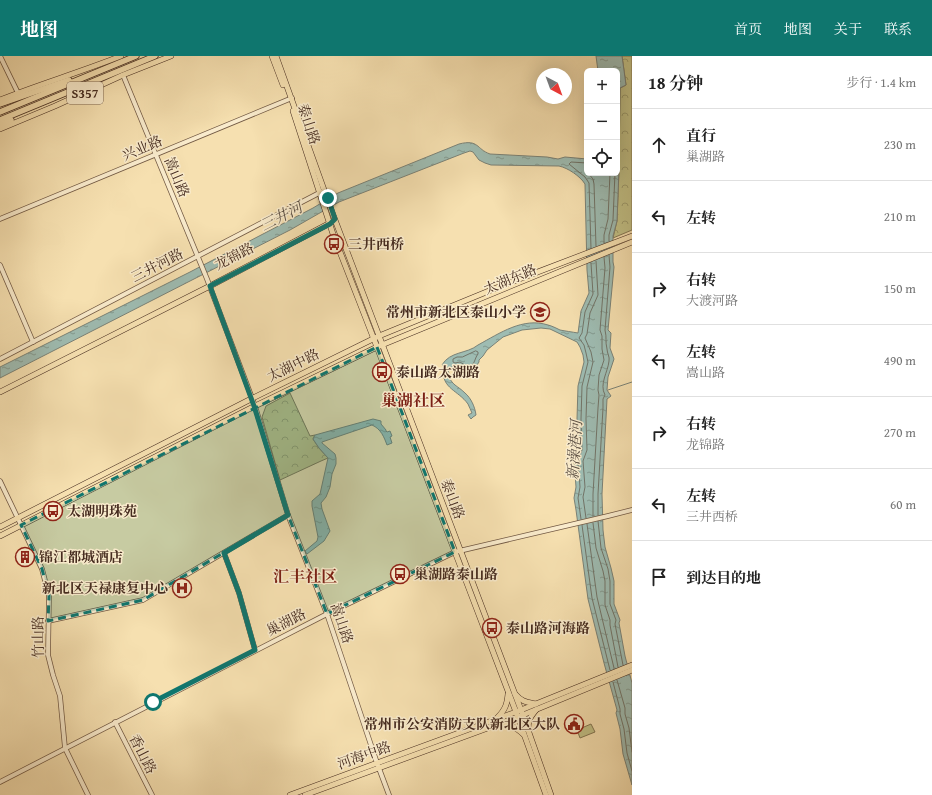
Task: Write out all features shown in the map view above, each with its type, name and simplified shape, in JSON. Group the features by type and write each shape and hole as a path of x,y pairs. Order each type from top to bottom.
{"highway":[{"path":"0,112 136,56"},
{"path":"0,125 122,73 155,56"},
{"path":"0,104 117,64"},
{"path":"0,120 122,73"}],"main road":[{"name":"S357","path":"0,100 121,56"},
{"name":"S357","path":"0,129 55,106 122,73 170,56"},
{"name":"泰山路","path":"272,56 290,98 328,198 376,337"},
{"name":"泰山路","path":"276,56 328,220 380,346 458,551 519,714 546,795"},
{"name":"龙锦路","path":"0,388 328,220 335,219"},
{"name":"太湖中路","path":"0,527 376,337 632,236"},
{"name":"太湖东路","path":"380,346 632,242"},
{"name":"龙锦路","path":"0,392 208,282"},
{"name":"太湖中路","path":"0,536 254,406 380,346"},
{"path":"604,679 632,665"},
{"path":"604,679 632,670"},
{"name":"河海中路","path":"290,795 498,722 604,679"},
{"path":"511,692 526,702 537,706 528,723 526,734 517,728 498,722 511,692"},
{"name":"泰山路","path":"526,734 551,795"},
{"name":"河海中路","path":"305,795 378,765"}],"street":[{"path":"0,56 18,93"},
{"name":"嵩山路","path":"122,73 198,256 252,399 288,515 327,614 389,795"},
{"name":"兴业路","path":"0,219 290,98"},
{"name":"三井河路","path":"0,359 325,191"},
{"path":"0,265 33,342"},
{"name":"竹山路","path":"0,481 42,569 49,596 48,655 60,696 65,748 88,795"},
{"name":"巢湖路","path":"0,782 255,650 458,551 632,510"},
{"path":"48,621 143,600 288,515"},
{"path":"224,553 239,593 255,650"},
{"name":"香山路","path":"115,722 152,795"}],"highlighted area":[{"path":"377,347 455,552 327,614 288,515 143,600 48,621 49,596 42,569 21,525"}],"green space":[{"path":"622,56 632,56 632,230 613,238 617,221 619,176 620,176 620,88 626,85"},
{"path":"290,393 310,436 315,435 313,439 328,458 280,480 262,417 266,406"},
{"path":"591,724 595,732 580,738 577,730"}],"water":[{"path":"596,56 622,56 626,85 620,88 620,68 598,68"},
{"path":"459,144 474,144 490,154 558,159 565,157 584,159 584,176 619,176 617,221 613,236 614,267 608,330 611,333 610,348 614,359 608,377 607,390 611,396 607,399 602,494 603,530 605,547 614,581 614,604 620,620 619,623 625,656 632,683 632,785 623,754 620,729 616,713 617,710 588,599 574,498 576,487 574,460 578,450 578,386 584,362 580,347 577,342 550,329 541,328 522,330 503,337 487,350 479,360 476,367 468,372 458,366 447,368 442,365 449,357 474,348 503,331 521,325 539,323 550,325 560,330 578,333 581,311 589,293 585,184 574,173 559,166 491,165 479,160 473,152 470,151 464,153 339,202 290,230 0,378 0,367 190,272 313,208 338,193"},
{"path":"443,369 449,372 448,374 451,381 471,400 476,415 471,419 468,415 472,413 468,404 451,389 445,381"},
{"path":"373,419 381,421 381,424 386,431 390,431 392,443 387,445 380,431 372,425 322,442 335,454 336,458 336,464 332,474 330,487 326,497 321,503 330,531 324,541 307,554 305,551 317,541 318,537 312,501 320,494 328,458 313,439 315,435"}],"waterway":[{"path":"608,390 632,382"}],"place":[{"name":"三井西桥","path":"334,244"},
{"name":"常州市新北区泰山小学","path":"540,312"},
{"name":"泰山路太湖路","path":"382,372"},
{"name":"太湖明珠苑","path":"53,511"},
{"name":"锦江都城酒店","path":"25,557"},
{"name":"巢湖路泰山路","path":"400,574"},
{"name":"新北区天禄康复中心","path":"182,588"},
{"name":"泰山路河海路","path":"492,628"},
{"name":"常州市公安消防支队新北区大队","path":"574,724"}],"district":[{"name":"巢湖社区","path":"413,400"},
{"name":"汇丰社区","path":"305,576"}],"route":[{"path":"153,702 255,650 239,593 224,553 288,515 254,406 210,286 330,224 335,219 328,198"}],"water label":[{"name":"三井河","path":"281,216"},
{"name":"新澡港河","path":"574,450"}]}
